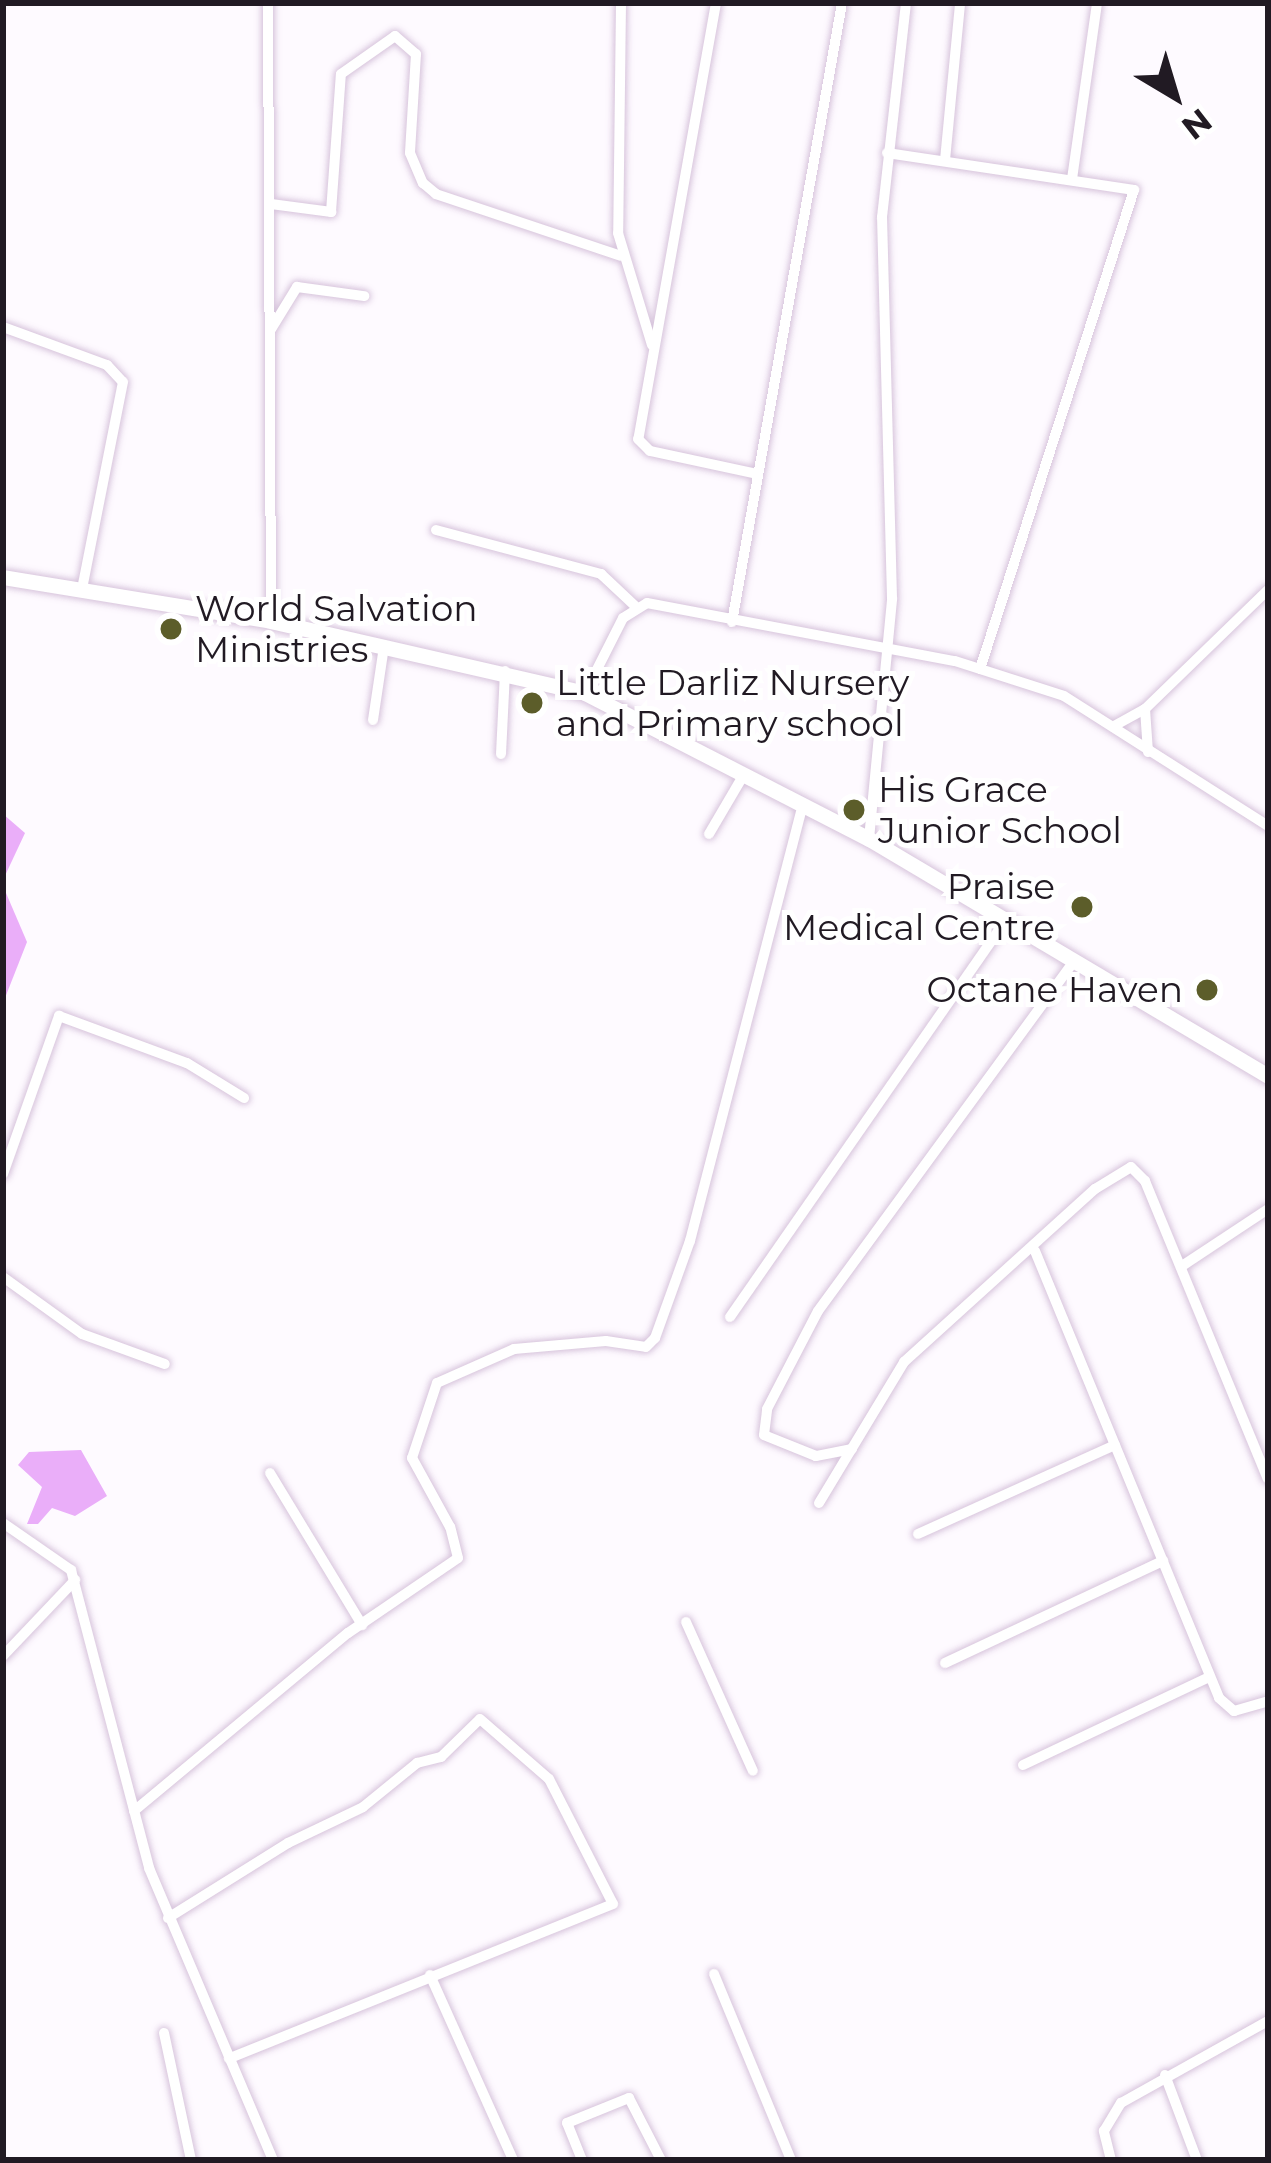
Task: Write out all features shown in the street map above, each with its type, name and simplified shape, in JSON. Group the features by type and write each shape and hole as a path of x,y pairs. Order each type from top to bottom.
{"street":[{"path":"268,3 271,622"},
{"path":"621,3 621,256 653,349"},
{"path":"716,3 640,445 757,474"},
{"path":"732,622 842,3"},
{"path":"869,839 892,598 887,153 906,3"},
{"path":"945,160 960,3"},
{"path":"1072,179 1096,3"},
{"path":"271,204 331,212 341,74 395,36 416,54 410,154 423,183 436,194 621,256"},
{"path":"887,153 1125,186 1135,199 980,669"},
{"path":"270,331 297,287 364,296"},
{"path":"3,327 107,365 123,382 82,589"},
{"path":"436,530 601,574 635,606 884,648 1032,680 1114,726 1268,826"},
{"path":"3,577 271,622 505,671 585,693 869,839 1071,964 1268,1076"},
{"path":"1114,726 1145,709 1268,590"},
{"path":"585,693 635,606"},
{"path":"374,720 383,646"},
{"path":"501,754 505,671"},
{"path":"1145,709 1148,752"},
{"path":"709,834 743,776"},
{"path":"134,1811 362,1625 458,1558 451,1527 412,1458 437,1383 514,1349 606,1341 646,1347 655,1338 690,1240 803,803"},
{"path":"730,1317 1005,922"},
{"path":"855,1448 816,1456 764,1435 767,1408 818,1311 1071,964"},
{"path":"3,1174 59,1016 187,1063 244,1098"},
{"path":"819,1502 904,1362 1035,1251 1095,1190 1131,1167 1145,1181 1268,1479"},
{"path":"1182,1266 1268,1209"},
{"path":"1035,1251 1209,1677 1234,1711 1268,1701"},
{"path":"3,1277 82,1334 165,1364"},
{"path":"918,1534 1115,1444"},
{"path":"270,1473 362,1625"},
{"path":"3,1523 68,1565 75,1580 134,1811 168,1918 272,2160"},
{"path":"945,1663 1163,1561"},
{"path":"3,1656 75,1580"},
{"path":"686,1622 753,1771"},
{"path":"1022,1765 1209,1677"},
{"path":"168,1918 363,1807 486,1719 549,1779 613,1904 229,2058"},
{"path":"714,1974 791,2160"},
{"path":"430,1975 513,2160"},
{"path":"1111,2160 1104,2131 1109,2116 1165,2075 1268,2021"},
{"path":"164,2032 191,2160"},
{"path":"1165,2075 1197,2160"},
{"path":"582,2160 567,2123 629,2098 661,2160"}],"shaded area":[{"path":"3,814 25,833 3,880"},
{"path":"3,886 27,942 3,1003"},
{"path":"81,1450 107,1496 75,1516 52,1508 38,1524 27,1524 42,1487 18,1465 29,1452"}],"place":[{"name":"World Salvation Ministries","path":"171,629"},
{"name":"Little Darliz Nursery and Primary school","path":"532,703"},
{"name":"His Grace Junior School","path":"854,810"},
{"name":"Praise Medical Centre","path":"1082,907"},
{"name":"Octane Haven","path":"1207,990"}]}
